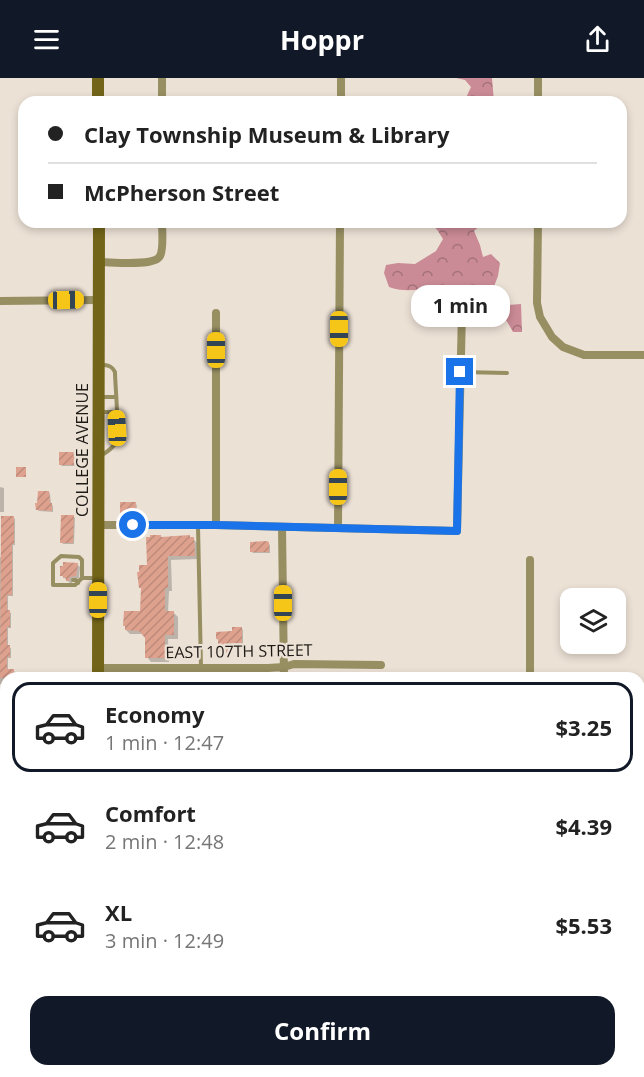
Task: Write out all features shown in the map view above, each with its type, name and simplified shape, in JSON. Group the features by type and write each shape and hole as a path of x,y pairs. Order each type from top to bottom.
{"main road":[{"path":"98,78 98,96"},
{"name":"COLLEGE AVENUE","path":"98,672 99,228"}],"street":[{"path":"162,78 162,96"},
{"path":"341,78 341,96"},
{"path":"538,78 538,96"},
{"path":"99,262 143,263 156,260 161,253 162,228"},
{"path":"338,528 340,228"},
{"path":"538,228 537,303 540,317 552,337 563,347 584,355 644,355"},
{"path":"0,302 98,300"},
{"path":"98,525 282,526 457,531 462,311"},
{"path":"216,314 216,525"},
{"path":"282,526 284,672"},
{"path":"530,560 530,672"},
{"name":"EAST 107TH STREET","path":"102,672 119,668 284,667 294,664 381,665"}],"lane":[{"path":"98,365 110,366 115,372 117,412 117,441 107,453 98,456"},
{"path":"460,372 507,373"},
{"path":"98,397 116,397"},
{"path":"98,412 117,412"},
{"path":"198,525 201,668"},
{"path":"61,556 81,558 82,578 75,585 53,585 53,563 61,556"},
{"path":"82,578 98,578"},
{"path":"59,585 66,580"},
{"path":"73,580 78,583"}],"green space":[{"path":"456,78 492,78 494,96 467,96 471,87 465,80"},
{"path":"435,228 477,228 474,231 483,257 491,254 500,263 493,289 508,305 521,304 522,332 513,332 501,314 486,305 459,306 446,311 442,293 436,288 406,290 389,287 384,273 386,265 415,264 436,251 443,239"}],"building":[{"path":"59,452 77,452 77,465 59,465"},
{"path":"16,467 26,467 26,477 16,477"},
{"path":"38,491 49,491 52,511 36,510"},
{"path":"120,502 136,502 135,513 120,513"},
{"path":"61,515 74,515 73,543 60,543"},
{"path":"1,516 14,516 12,595 7,595 10,627 7,627 7,645 10,645 10,657 7,657 7,669 14,669 14,672 0,672"},
{"path":"161,535 161,537 190,535 194,537 195,556 168,556 165,611 174,611 174,635 165,635 165,658 145,658 145,638 139,631 125,630 123,626 124,611 140,611 141,588 139,588 137,572 139,572 139,565 147,565 146,537"},
{"path":"250,542 269,542 269,552 250,552"},
{"path":"63,562 78,563 76,576 70,577 69,581 60,576 60,566 63,566"},
{"path":"232,627 242,627 242,643 228,643 227,652 218,651 216,632 232,631"}],"route":[{"path":"133,525 457,531 460,372"}]}
